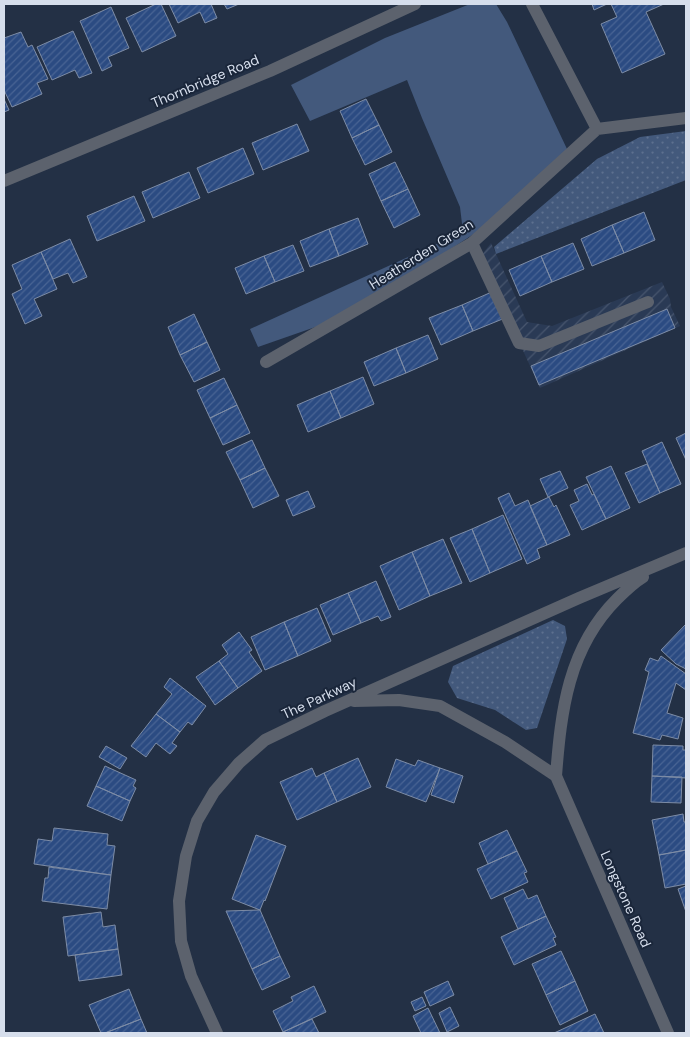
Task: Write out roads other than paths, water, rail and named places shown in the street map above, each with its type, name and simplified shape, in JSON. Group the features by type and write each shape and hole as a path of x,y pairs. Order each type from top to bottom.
{"street":[{"name":"Thornbridge Road","path":"4,181 270,70 415,4"},
{"path":"532,4 597,130 686,118"},
{"name":"Heatherden Green","path":"266,362 472,243 597,130"},
{"path":"472,243 519,343 539,346 648,302"},
{"path":"348,701 399,700 440,706 505,742 556,776 559,734 566,692 582,647 602,614 634,582 680,556"},
{"name":"The Parkway","path":"218,1033 191,976 181,942 179,901 186,856 197,821 214,792 239,763 265,740 348,701 579,598 680,556"},
{"name":"Longstone Road","path":"556,776 668,1033"}]}
